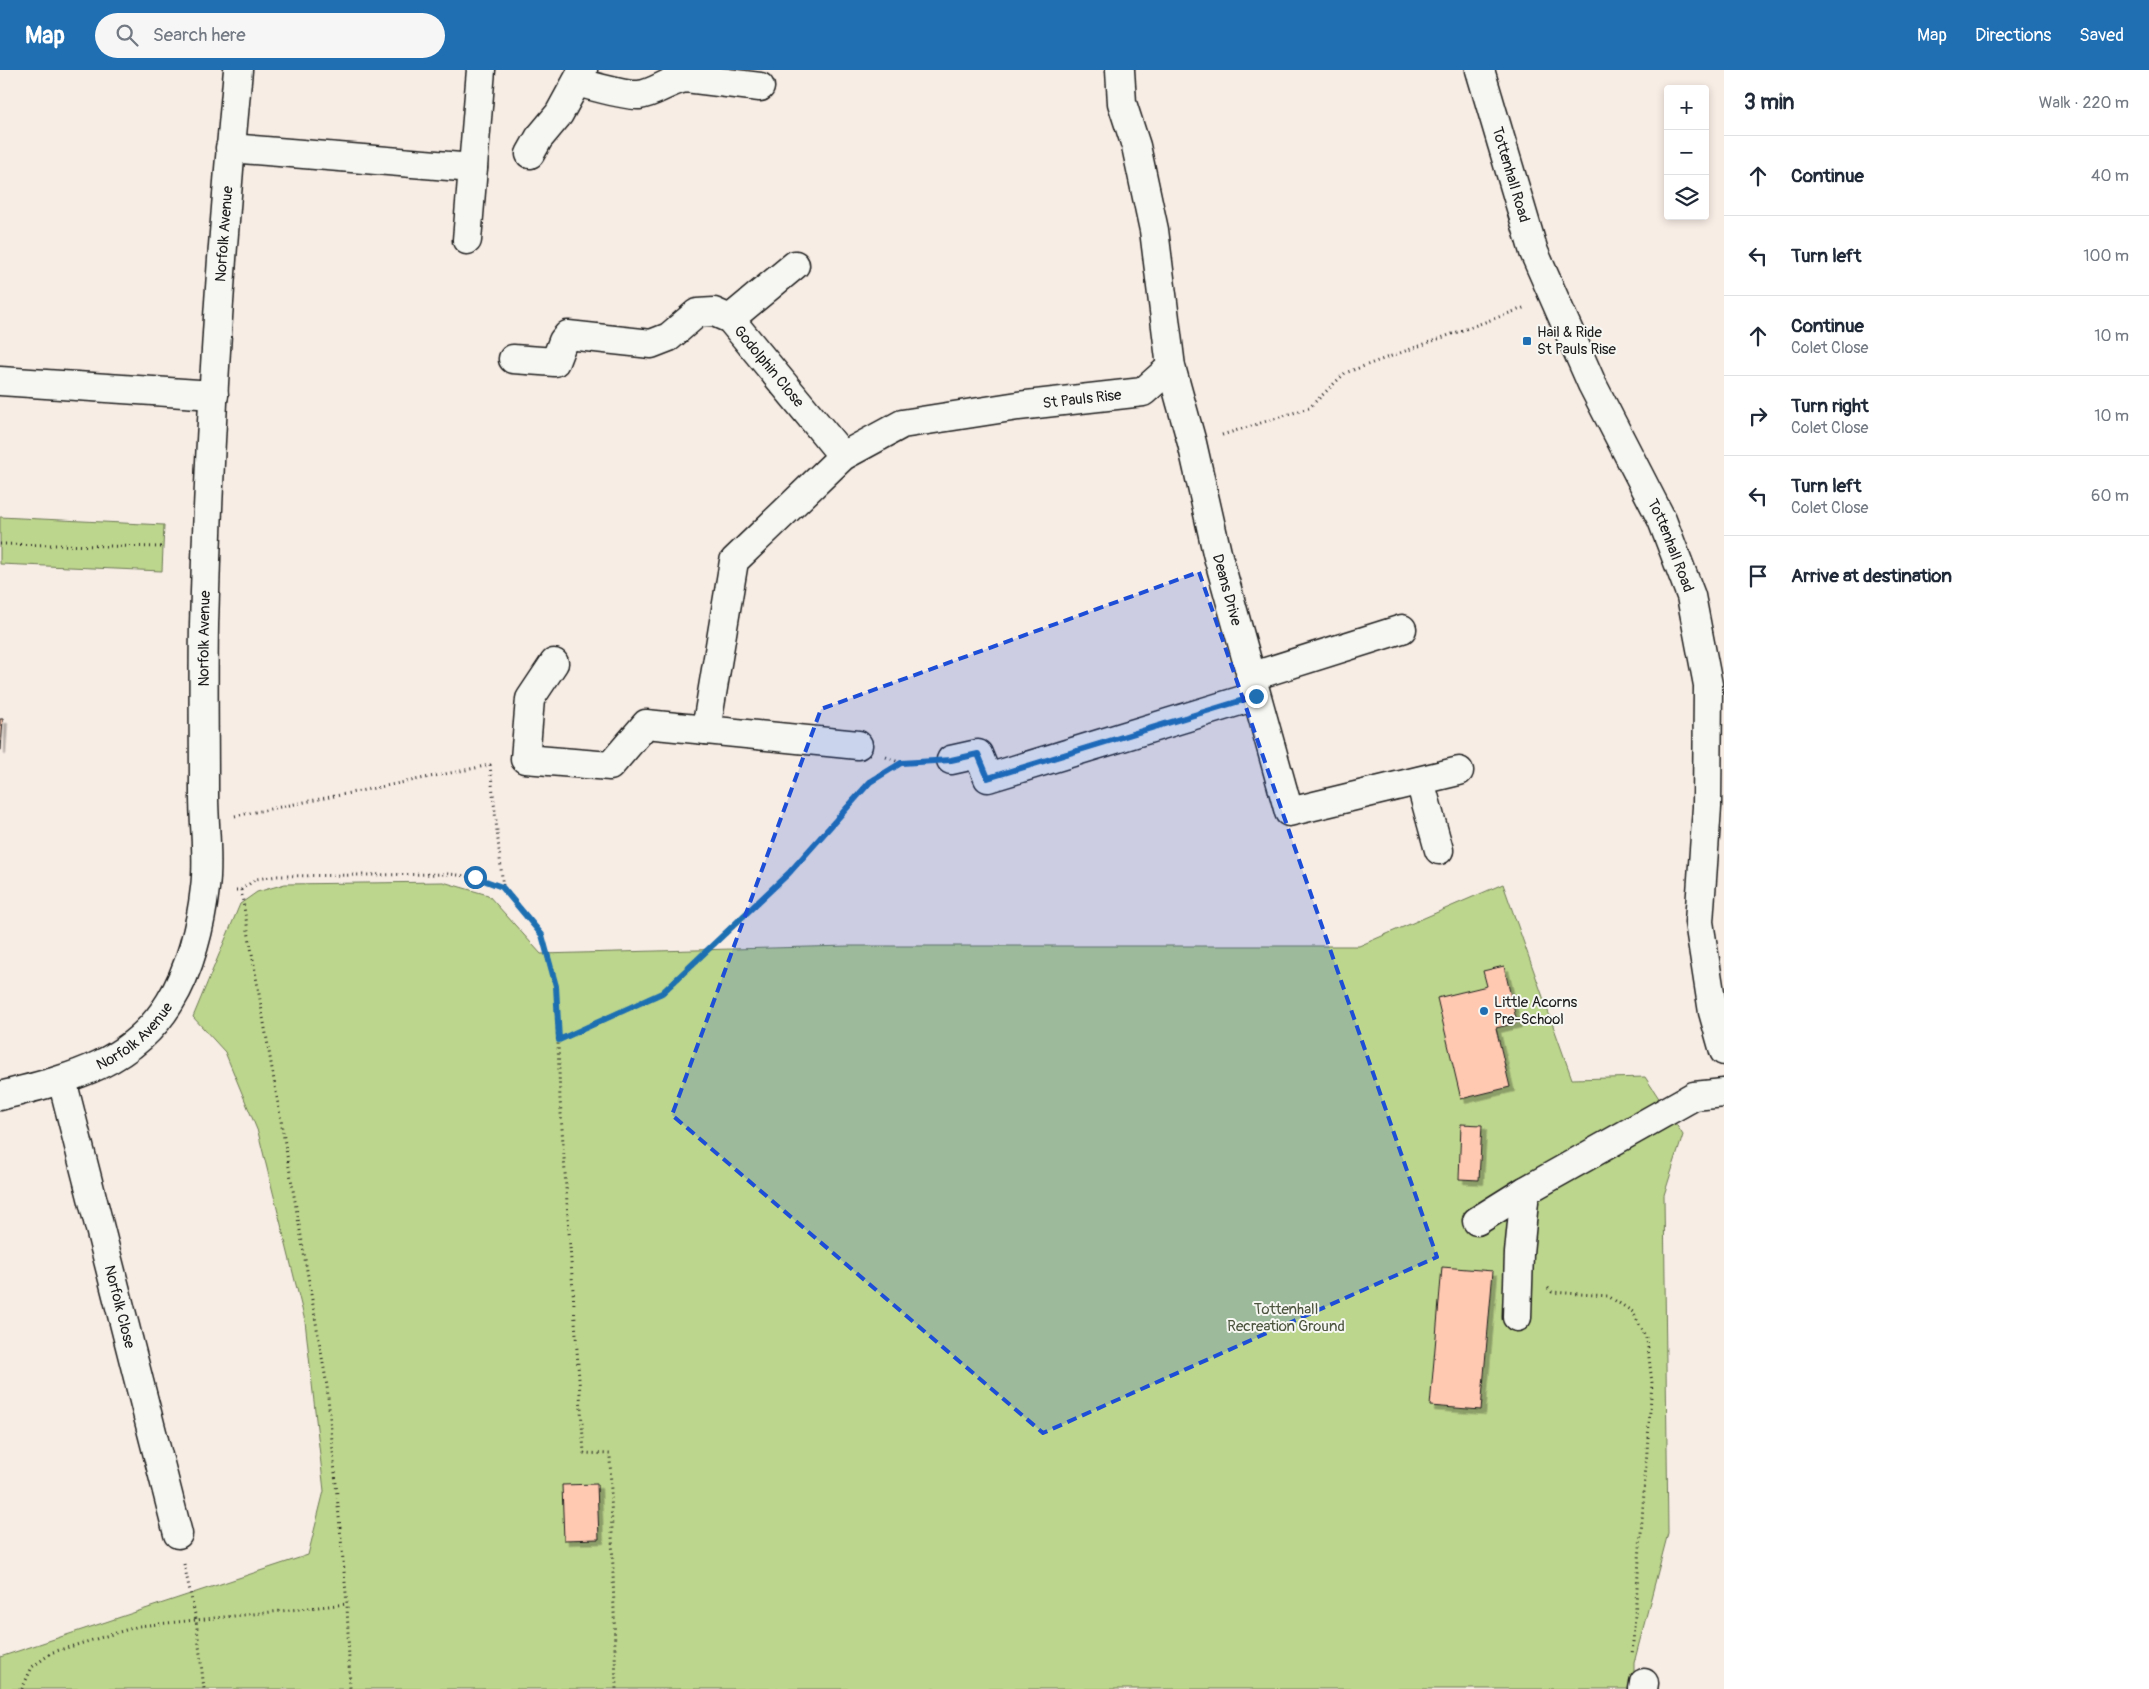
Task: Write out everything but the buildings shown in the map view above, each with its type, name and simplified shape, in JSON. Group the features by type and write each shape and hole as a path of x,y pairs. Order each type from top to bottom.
{"street":[{"name":"Norfolk Avenue","path":"0,1096 62,1080 111,1061 138,1042 157,1022 171,1001 184,974 196,935 205,888 204,625 217,317 238,70"},
{"path":"467,240 481,70"},
{"path":"1120,70 1122,104 1136,146 1154,230 1171,367"},
{"name":"Tottenhall Road","path":"1480,70 1534,252 1552,297 1592,384 1662,520 1691,596 1716,684 1699,922 1712,1012 1724,1051"},
{"path":"530,154 539,138 559,114 580,76 638,95 680,79 760,86"},
{"path":"230,148 473,168"},
{"path":"730,319 795,265"},
{"name":"Godolphin Close","path":"512,359 555,362 563,341 568,334 651,344 669,337 697,313 714,312 730,319 843,456"},
{"name":"Deans Drive","path":"1171,367 1192,443 1217,553 1289,812 1420,781"},
{"name":"St Pauls Rise","path":"706,730 734,561 843,456 902,424 1018,406 1143,392 1171,367"},
{"path":"0,381 214,395"},
{"path":"951,760 978,754 988,778 1253,686 1402,629"},
{"path":"554,663 530,699 525,758 610,766 646,724 858,745"},
{"path":"1439,850 1420,781 1459,771"},
{"name":"Norfolk Close","path":"62,1080 178,1534"},
{"path":"1477,1221 1524,1191 1694,1096 1724,1092"},
{"path":"1517,1317 1518,1253 1524,1191"}],"path":[{"path":"1192,443 1252,427 1308,408 1345,373 1552,297"},
{"path":"0,544 162,547"},
{"path":"858,745 901,763 951,760"},
{"path":"559,1040 662,993 789,873 870,782 901,763"},
{"path":"206,822 490,765 502,887"},
{"path":"205,888 241,890 256,879 288,876 448,874 475,877 502,887 542,935 556,986 560,1099 584,1453 610,1454 616,1689"},
{"path":"241,890 327,1386 347,1604 350,1689"},
{"path":"1547,1286 1552,1292 1608,1296 1633,1312 1646,1340 1652,1383 1639,1677"},
{"path":"178,1534 196,1619 204,1689"},
{"path":"22,1689 32,1667 53,1652 139,1626 347,1604"}],"highlighted area":[{"path":"1199,572 1437,1257 1043,1433 672,1115 821,709"}],"green space":[{"path":"0,517 164,525 162,571 0,564"},
{"name":"Tottenhall Recreation Ground","path":"443,882 488,895 541,954 848,946 1359,946 1503,884 1572,1079 1645,1077 1683,1135 1664,1195 1668,1533 1634,1663 1634,1689 0,1689 0,1657 308,1555 324,1491 305,1321 258,1132 225,1052 193,1017 240,904 257,892 285,884"}],"place":[{"name":"Hail & Ride St Pauls Rise","path":"1527,341"},
{"name":"Little Acorns Pre-School","path":"1484,1011"}],"route":[{"path":"475,877 502,887 542,935 556,986 559,1040 662,993 789,873 870,782 901,763 951,760 978,754 988,778 1256,696"}]}
